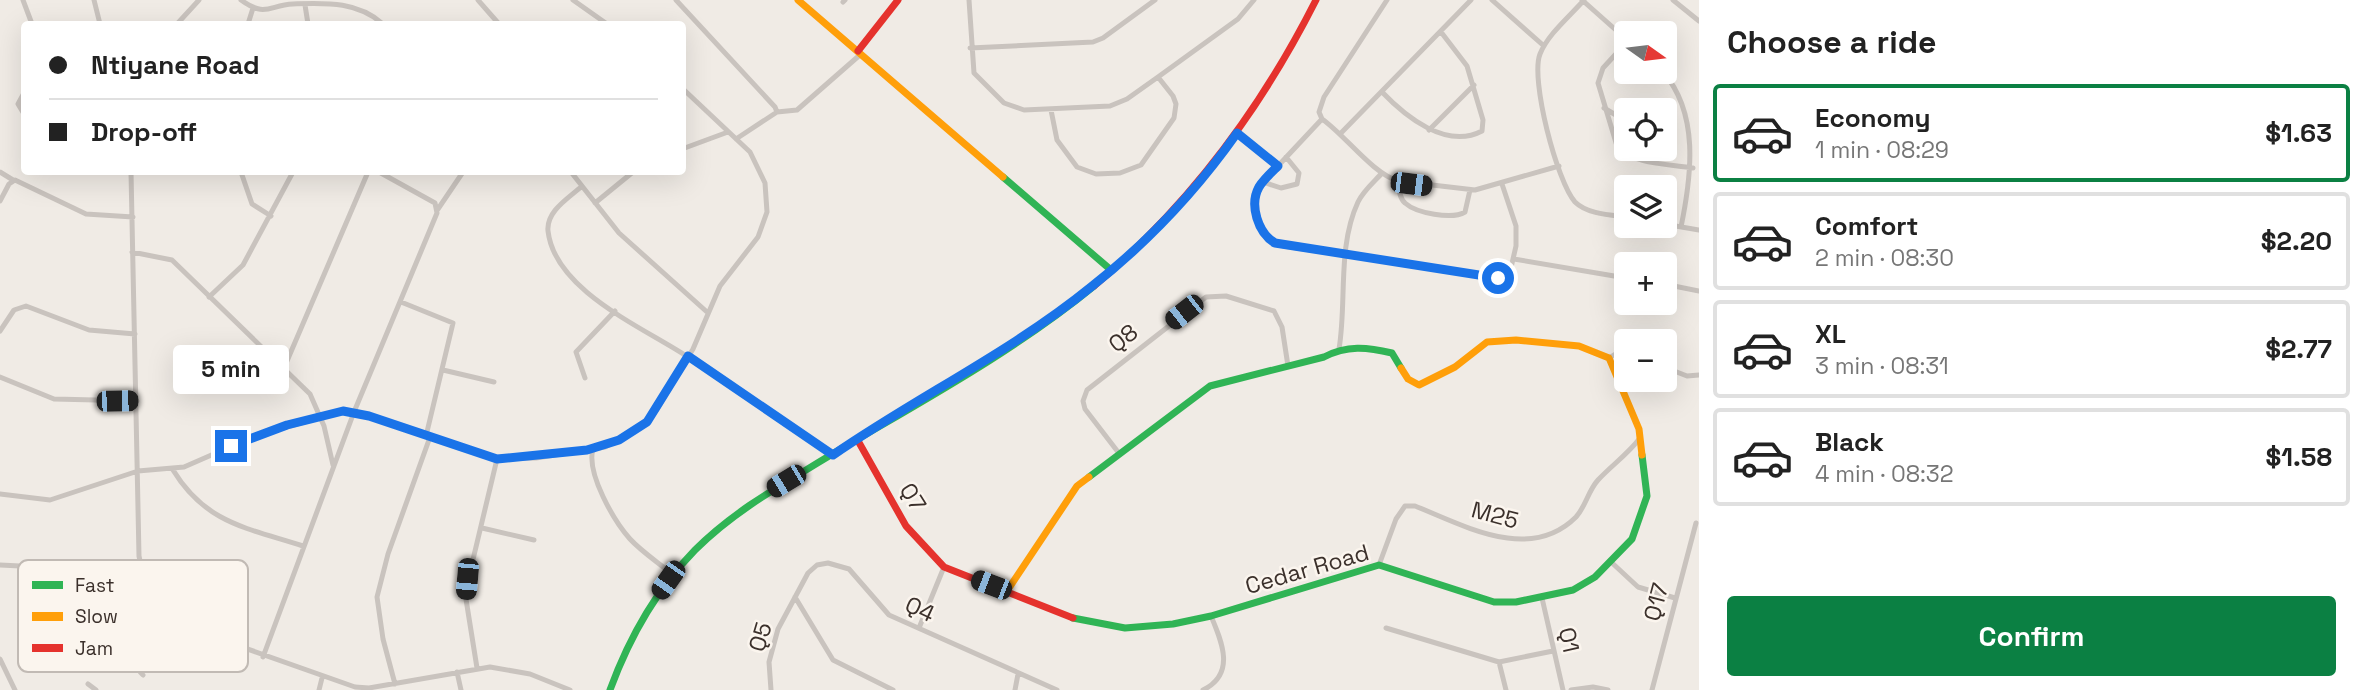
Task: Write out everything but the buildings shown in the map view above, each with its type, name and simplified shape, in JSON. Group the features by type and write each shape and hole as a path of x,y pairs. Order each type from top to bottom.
{"street":[{"path":"23,0 31,21"},
{"path":"94,0 99,21"},
{"path":"180,21 199,0"},
{"path":"241,0 253,8 266,11 289,4 337,3 353,6 378,21"},
{"path":"478,0 496,21"},
{"path":"573,0 603,21"},
{"path":"676,0 777,112"},
{"path":"797,0 1111,270"},
{"path":"736,139 777,112 796,110 860,53 898,0"},
{"path":"969,0 970,48 974,74 997,98 1024,110 1110,106 1127,99 1238,19 1254,0"},
{"path":"970,48 1093,42 1103,38 1155,0"},
{"path":"610,690 644,618 673,575 694,550 735,515 1038,326 1111,270 1164,223 1237,133 1279,70 1315,0"},
{"path":"1387,0 1324,97 1319,112 1322,119 1341,133 1382,173 1398,181 1470,190 1502,184 1559,166"},
{"path":"1341,133 1471,0"},
{"path":"1492,0 1544,46"},
{"path":"1614,30 1583,0 1544,46 1536,71 1537,88 1559,166 1577,204 1594,212 1614,216"},
{"path":"1672,0 1699,21"},
{"path":"305,5 308,21"},
{"path":"249,21 253,8"},
{"path":"1382,92 1398,109 1429,130 1469,136 1482,131 1483,120 1474,85 1461,54 1441,32"},
{"path":"1614,57 1599,78 1604,108 1614,137"},
{"path":"1051,110 1057,140 1077,167 1096,174 1120,173 1141,165 1174,118 1176,104 1173,96 1158,77"},
{"path":"1677,84 1690,116 1695,151 1681,227"},
{"path":"1429,130 1474,85"},
{"path":"0,494 50,500 138,471 173,470 255,436 320,415 354,412 497,459 536,458 593,449 619,440 647,422 688,356 720,286 758,237 767,212 767,192 759,168 736,139 686,92"},
{"path":"1604,108 1614,114"},
{"path":"1322,119 1263,182 1255,198 1257,217 1269,239 1283,246 1498,278 1510,272 1514,258 1516,226 1502,184"},
{"path":"686,148 728,132"},
{"path":"1237,133 1278,166"},
{"path":"1263,182 1288,188 1297,184 1299,173 1286,157"},
{"path":"1655,161 1693,168"},
{"path":"0,172 86,214 133,217"},
{"path":"1339,349 1346,255 1359,200 1382,173"},
{"path":"131,175 142,560"},
{"path":"242,175 252,204 271,216"},
{"path":"209,297 243,265 292,175"},
{"path":"284,368 367,175"},
{"path":"384,175 435,203 437,209"},
{"path":"263,657 354,412 437,209 461,175"},
{"path":"573,175 619,233 707,312"},
{"path":"595,203 629,175"},
{"path":"0,201 13,180"},
{"path":"1398,181 1401,198 1408,205 1453,215 1465,212 1470,190"},
{"path":"582,186 553,213 548,232 555,251 574,279 615,311 688,356 833,455"},
{"path":"1677,226 1699,230"},
{"path":"132,252 166,257 310,394 320,415 333,468"},
{"path":"1514,258 1614,276"},
{"path":"1677,287 1699,290"},
{"name":"Q8","path":"1118,452 1085,409 1083,401 1087,390 1206,297 1239,299 1275,311 1282,327 1288,366"},
{"path":"395,684 381,626 379,584 428,436 453,323 401,302"},
{"path":"0,331 13,310 26,306 89,330 135,334"},
{"path":"585,378 576,352 615,311"},
{"path":"1007,591 1065,499 1118,452 1210,386 1324,357 1339,349 1368,347 1392,354 1408,379 1419,385 1455,367 1487,342 1516,340 1579,346 1609,358 1614,355"},
{"name":"Cedar Road","path":"944,567 1078,620 1109,627 1149,627 1211,616 1379,565 1494,602 1542,598 1584,585 1632,540 1644,507 1647,487 1640,438 1632,410 1609,358"},
{"path":"443,370 494,382"},
{"path":"1677,372 1688,376 1699,375"},
{"path":"0,377 54,399 137,401"},
{"name":"M25","path":"1379,565 1396,519 1405,506 1415,506 1513,540 1535,540 1555,533 1581,512 1597,481 1624,457 1640,438"},
{"name":"Q7","path":"858,439 918,541 944,567"},
{"path":"593,449 592,467 600,491 627,535 673,575"},
{"path":"477,668 466,593 497,459"},
{"path":"173,470 192,496 210,513 303,546"},
{"name":"Q17","path":"1651,690 1696,523"},
{"path":"482,528 534,540"},
{"path":"1611,561 1638,587 1675,598"},
{"name":"Q4","path":"795,597 812,569 823,563 837,564 858,577 884,611 1057,690"},
{"path":"0,565 18,566"},
{"path":"919,628 944,567"},
{"path":"795,597 833,660 893,690"},
{"name":"Q5","path":"771,690 770,650 795,597"},
{"name":"Q1","path":"1542,598 1563,690"},
{"path":"1203,690 1218,678 1225,662 1224,650 1211,616"},
{"path":"1386,628 1499,662 1553,651"},
{"path":"248,651 323,678 362,688 477,668 512,669 570,690"},
{"path":"0,659 15,690"},
{"path":"1499,662 1506,690"},
{"path":"457,672 461,690"},
{"path":"1014,690 1018,674"},
{"path":"319,690 323,678"},
{"path":"89,684 96,690"},
{"path":"1571,690 1593,687 1608,690"}],"traffic: fast":[{"path":"1003,177 1111,270"},
{"path":"610,690 635,633 656,598 681,565 711,535 779,486 1000,354 1094,286"},
{"path":"1089,477 1210,386 1349,349 1366,348 1392,353 1401,368"},
{"path":"1073,618 1125,628 1173,624 1211,616 1379,565 1494,602 1516,602 1573,590 1595,577 1632,539 1647,496 1642,455"}],"traffic: slow":[{"path":"798,0 1003,177"},
{"path":"1401,368 1408,379 1419,385 1455,367 1487,342 1516,340 1579,346 1609,358 1639,429 1642,455"},
{"path":"1007,591 1077,486 1089,477"}],"traffic: jam":[{"path":"858,51 898,0"},
{"path":"1094,286 1161,223 1220,155 1271,80 1316,0"},
{"path":"857,439 906,526 944,567 1073,618"}],"route":[{"path":"231,446 287,425 343,411 369,416 497,459 536,458 604,447 647,422 688,356 833,455 1000,351 1090,289 1156,231 1237,133 1278,166 1258,188 1255,198 1255,209 1262,230 1265,236 1275,243 1311,251 1498,278"}]}
